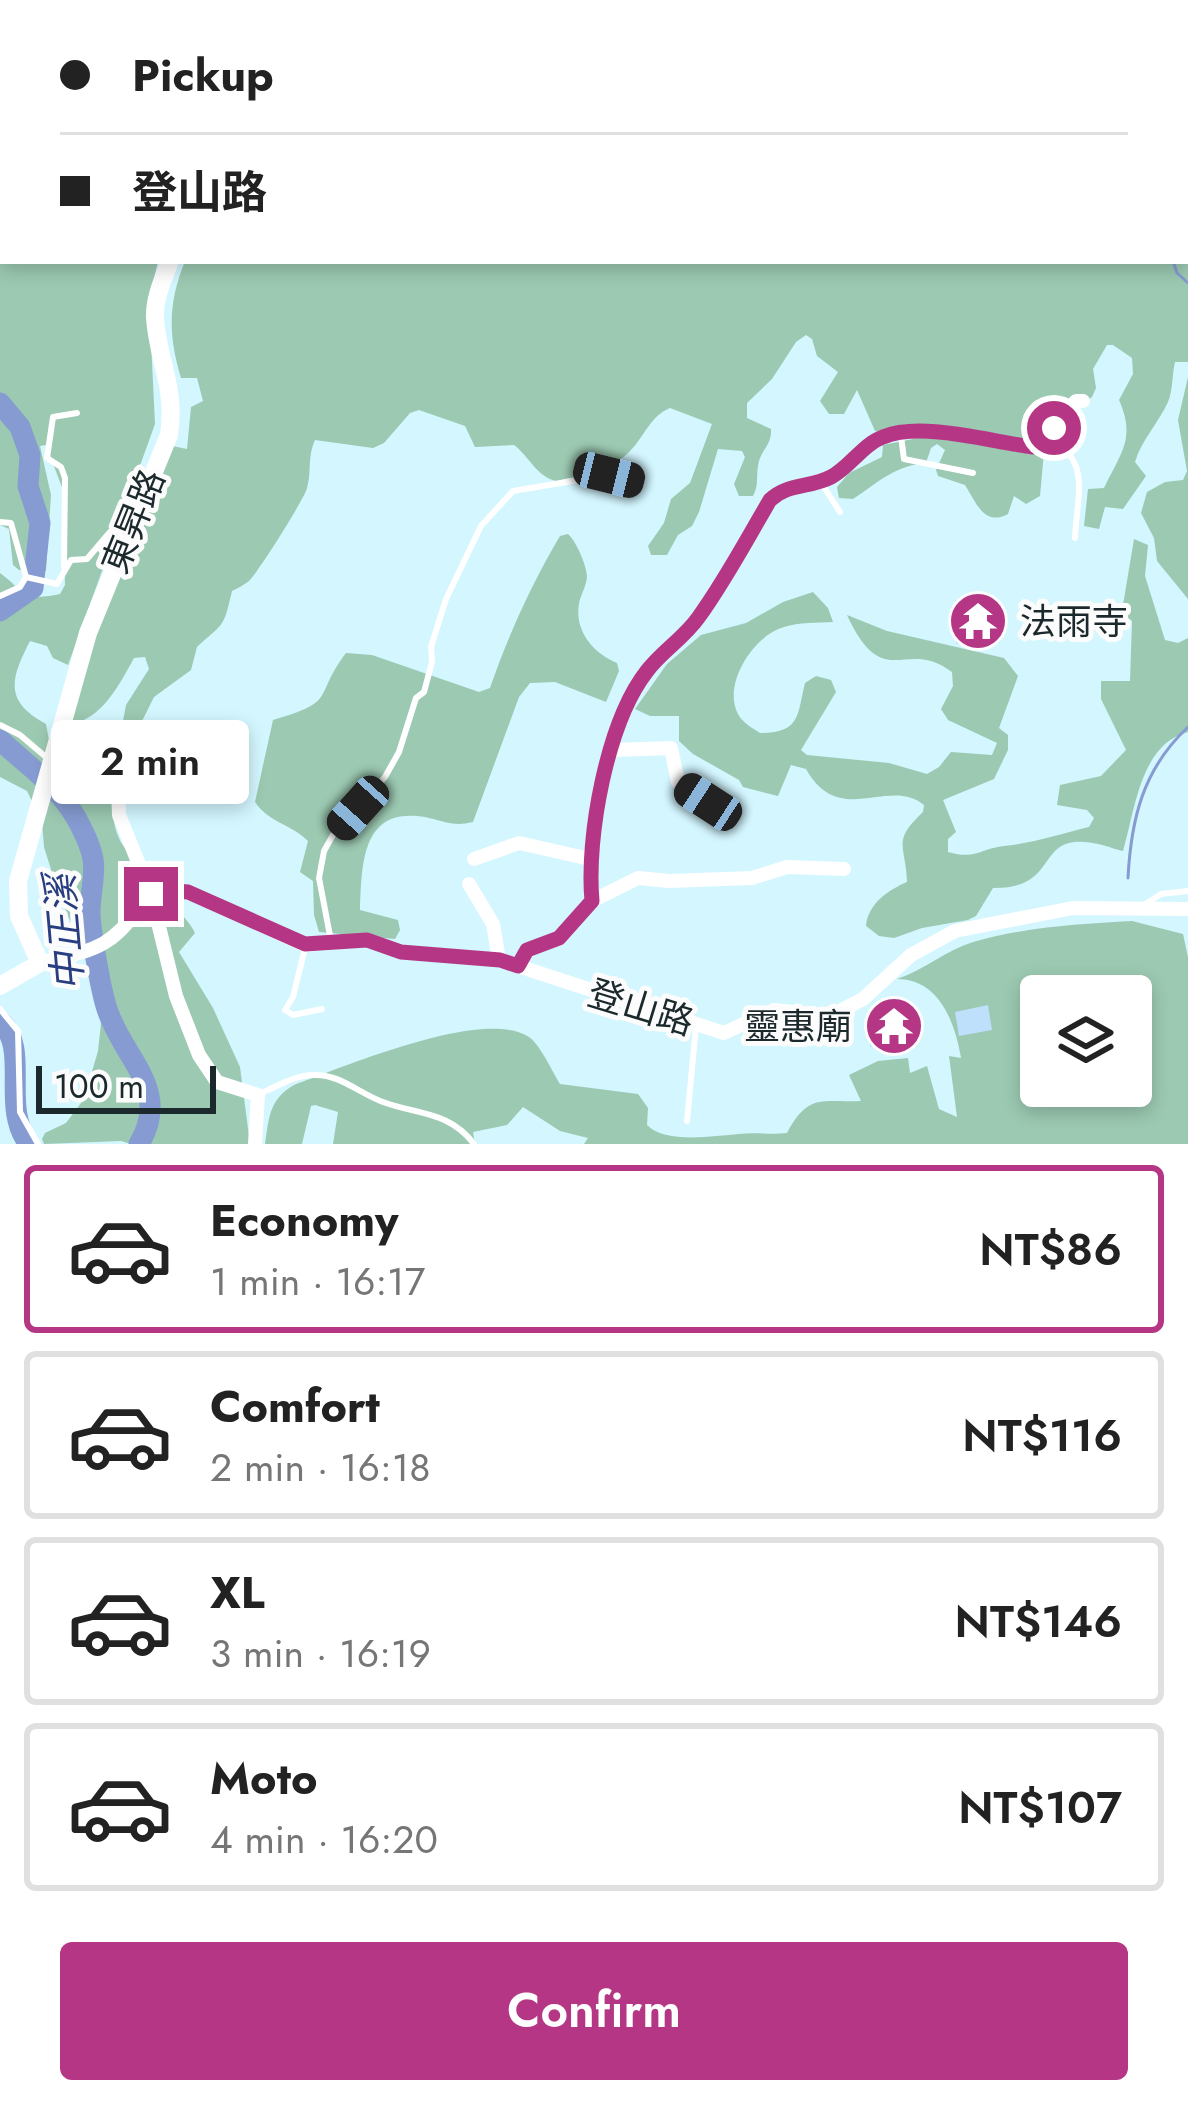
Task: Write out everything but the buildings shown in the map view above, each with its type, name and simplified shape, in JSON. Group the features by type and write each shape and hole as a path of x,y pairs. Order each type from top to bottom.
{"street":[{"name":"東昇路","path":"40,963 16,900 88,633 171,421 170,379 155,317 169,264"},
{"path":"592,901 590,859 603,780 628,698 649,668 697,620 770,500 781,489 831,477 879,438 900,432 1033,447 1048,437 1076,401 1083,401"},
{"path":"613,750 671,748 678,782 715,804"},
{"path":"118,787 119,815 151,894 176,996 199,1055 217,1082 258,1095 255,1144"},
{"path":"474,860 519,843 590,859"},
{"path":"518,966 527,950 559,938 592,901 638,878 752,878 787,866 844,868"},
{"path":"469,884 493,924 500,960"},
{"name":"登山路","path":"151,894 188,892 305,944 367,940 401,952 500,960 724,1034 774,1010 818,1015 863,1000 911,956 955,931 1073,908 1188,909"},
{"path":"0,986 40,963 94,948 129,923 151,894"}],"lane":[{"path":"26,577 57,584 64,567 64,478 61,467 46,458 53,417 77,413"},
{"path":"900,432 904,459 974,473"},
{"path":"1048,437 1071,449 1079,465 1075,538"},
{"path":"331,944 319,878 324,851 385,777 399,752 416,698 424,692 446,599 481,526 513,491 609,475 639,482"},
{"path":"820,481 840,512"},
{"path":"64,567 71,560 87,559 122,522 134,519"},
{"path":"0,522 11,524 26,577 20,587 0,596"},
{"path":"0,725 20,735 46,776"},
{"path":"1141,907 1161,894 1188,891"},
{"path":"305,944 285,1010 293,1015 322,1009"},
{"path":"0,1009 18,1031 20,1112 38,1144"},
{"path":"687,1120 696,1023"},
{"path":"258,1095 294,1078 330,1077 381,1102 440,1116 474,1144"}],"green space":[{"path":"0,264 157,264 149,300 155,424 68,665 53,658 47,646 30,641 18,666 15,688 23,707 46,724 49,740 111,762 119,838 151,871 163,895 195,933 179,952 213,1008 240,1067 250,1144 44,1144 45,1133 66,1123 84,1099 101,1023 94,976 59,895 44,847 42,822 27,791 0,777 0,573 31,596 60,594 65,585 63,490 46,445 40,446 51,495 46,571 19,570 13,565 9,529 0,525"},
{"path":"184,264 1188,264 1188,362 1175,362 1168,402 1135,462 1146,476 1123,509 1105,507 1099,529 1084,526 1088,489 1104,488 1121,455 1126,425 1119,400 1133,374 1132,358 1113,345 1107,345 1093,369 1096,388 1092,397 1070,412 1062,430 1045,441 1040,496 1026,504 1014,496 1008,514 1000,517 982,511 965,485 938,476 945,450 937,444 926,463 896,471 853,499 839,498 837,487 849,473 882,457 883,445 923,437 875,431 857,390 844,414 829,414 820,401 838,372 817,356 806,335 747,403 747,418 771,429 753,496 739,496 734,484 745,457 742,451 718,449 699,512 667,555 651,555 648,546 664,523 671,499 690,483 712,424 670,408 614,464 556,481 543,475 514,445 475,447 465,426 419,410 373,448 315,440 304,495 254,575 232,591 224,619 197,647 191,670 154,697 141,723 123,721 126,705 149,669 145,657 134,658 100,709 68,725 90,649 172,446 187,449 191,407 203,401 197,378 181,378 172,319"},
{"path":"1188,377 1188,599 1157,561 1154,538 1141,513 1147,492 1165,482 1183,480 1187,471 1178,420"},
{"path":"568,534 587,576 578,614 583,632 601,654 617,663 619,671 606,702 555,682 530,683 519,697 473,822 454,824 404,816 388,820 369,842 360,910 398,920 395,939 319,932 313,881 300,872 308,841 255,802 273,720 316,702 346,653 372,655 479,692 490,688 540,572 560,536"},
{"path":"1134,539 1148,545 1145,576 1165,640 1178,643 1188,638 1188,732 1172,739 1150,764 1123,851 1087,842 1063,845 1026,882 993,888 976,916 968,920 894,938 879,936 866,926 880,899 907,882 904,838 924,805 895,796 834,796 819,787 806,769 791,765 778,796 743,787 679,741 679,716 650,716 635,709 667,664 701,635 746,623 813,592 828,608 833,622 784,627 752,650 734,689 738,714 745,722 760,733 783,730 795,720 805,683 816,676 831,680 836,692 801,750 807,755 889,763 927,774 951,752 992,755 997,743 948,720 941,709 953,686 952,672 936,662 884,659 872,653 847,615 887,631 1004,658 1018,676 999,728 1008,735 1008,750 994,779 943,800 956,832 948,839 948,852 971,854 1089,827 1094,818 1087,810 1057,805 1060,785 1101,776 1126,750 1101,699 1101,681 1130,681 1132,621 1124,615 1123,605"},
{"path":"1132,921 1183,934 1188,957 1188,1144 584,1144 588,1138 560,1131 523,1107 507,1125 473,1132 475,1144 333,1144 338,1112 315,1105 302,1144 265,1144 275,1103 294,1085 412,1043 480,1029 529,1037 560,1084 638,1094 648,1108 647,1125 665,1135 787,1133 810,1105 861,1101 849,1075 878,1061 908,1058 910,1073 927,1066 939,1109 957,1117 949,1056 961,1058 949,1017 924,986 897,979 973,942 1032,930"}],"waterway":[{"path":"1174,264 1188,283"},
{"path":"0,403 20,427 30,455 28,486 40,523 33,588 0,611"},
{"path":"1128,878 1142,796 1160,760 1188,727"},
{"name":"中正溪","path":"0,740 65,801 91,850 90,916 105,1000 148,1090 148,1124 139,1144"},
{"path":"0,1021 14,1047 17,1113 29,1144"}],"place":[{"name":"法雨寺","path":"978,621"},
{"name":"靈惠廟","path":"894,1026"}],"route":[{"path":"151,894 173,889 188,892 305,944 367,940 401,952 500,960 518,966 527,950 559,938 592,901 590,859 620,716 649,668 697,620 770,500 781,489 831,477 879,438 900,432 1033,447 1054,428"}]}
